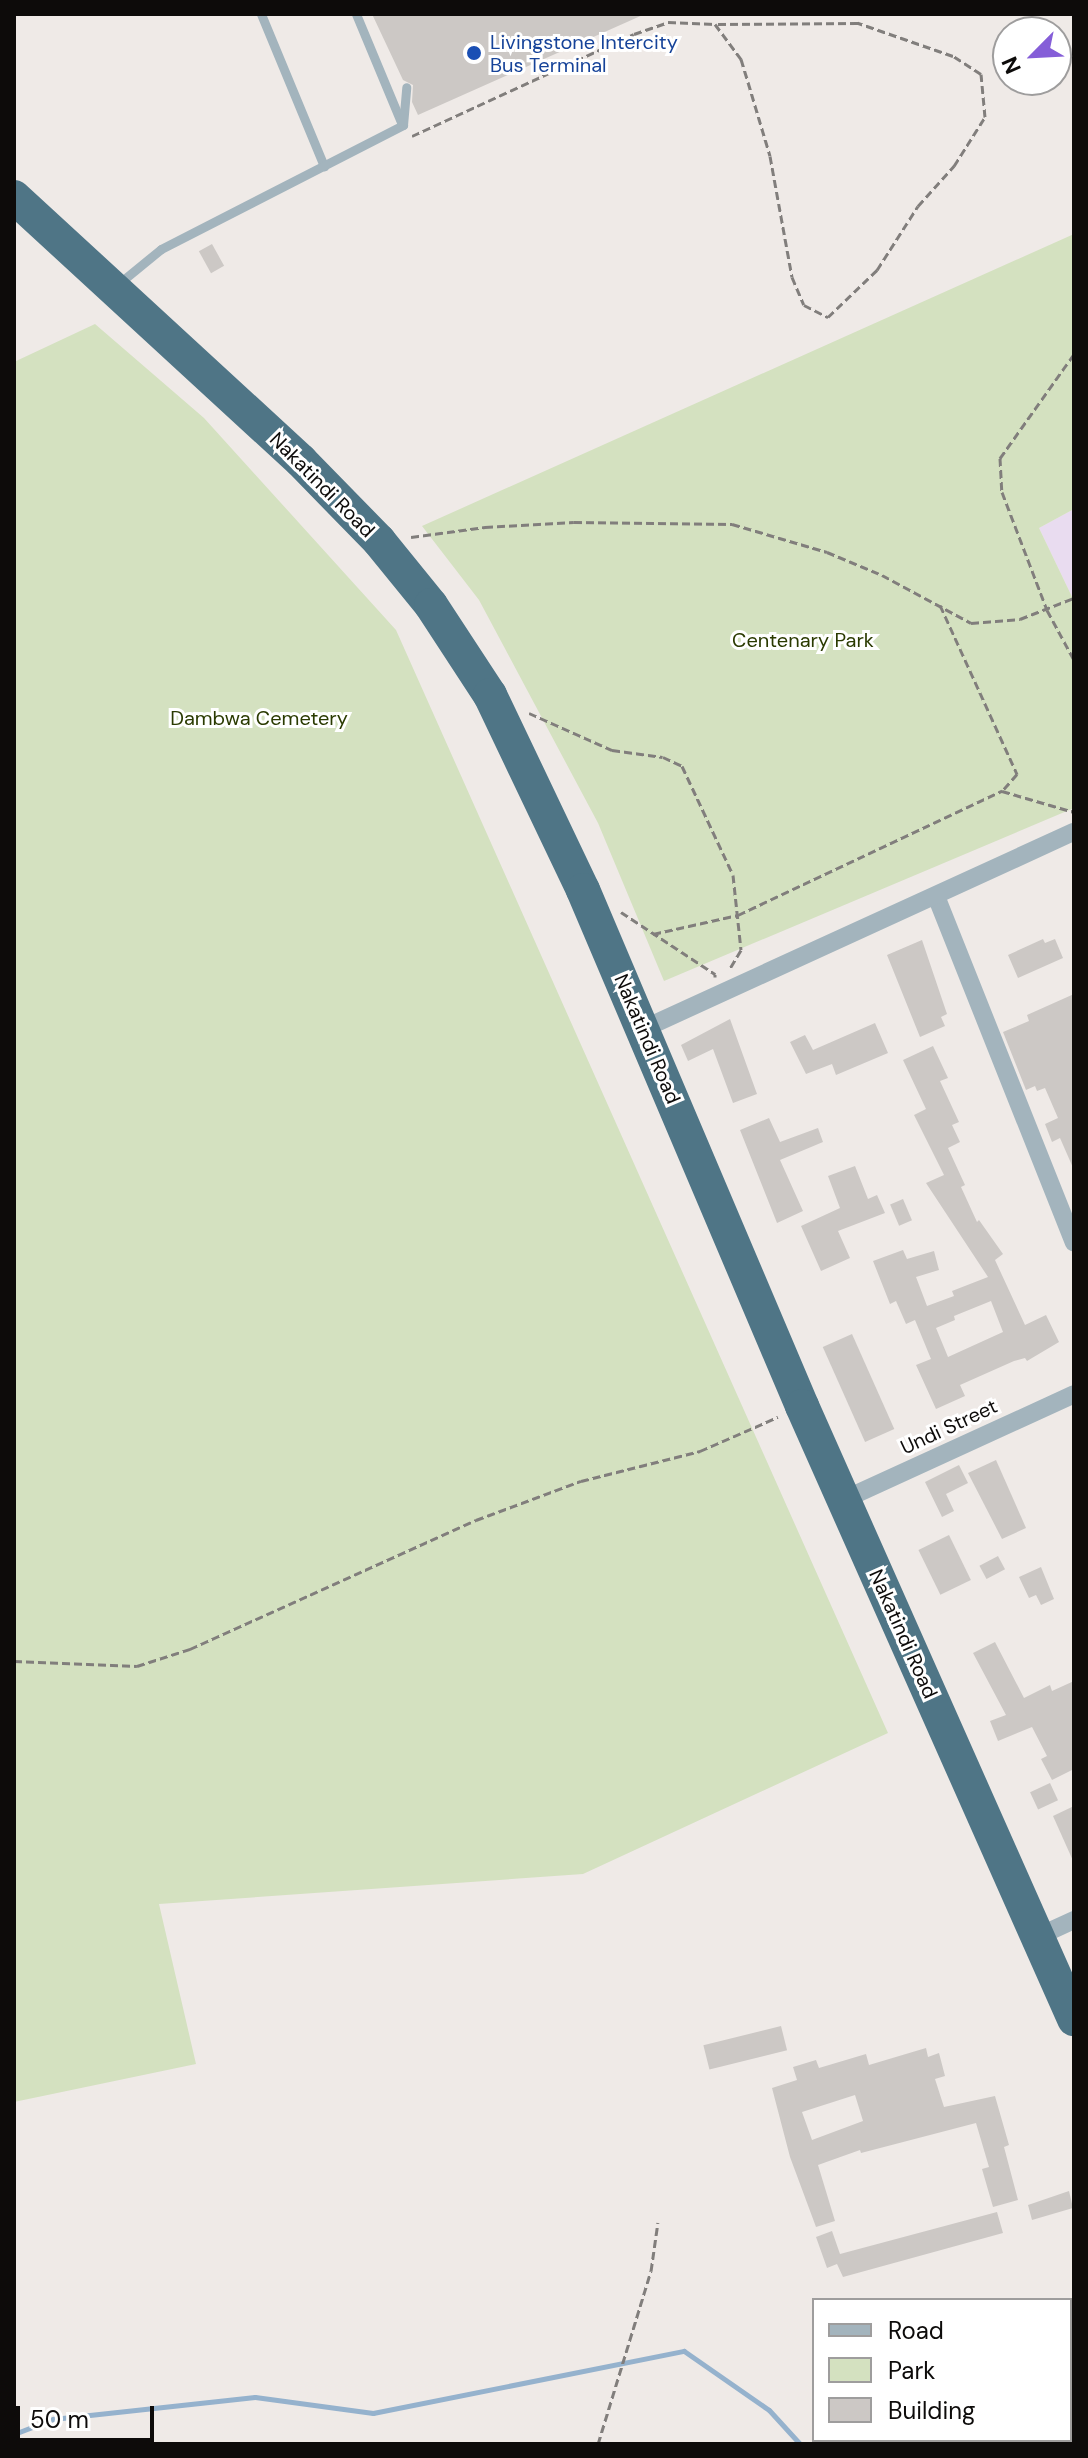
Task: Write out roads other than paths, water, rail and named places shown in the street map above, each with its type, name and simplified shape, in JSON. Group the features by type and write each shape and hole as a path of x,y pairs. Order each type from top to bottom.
{"highway":[{"name":"Nakatindi Road","path":"14,197 111,290 301,461 379,541 431,605 490,695 583,890 802,1406 1074,2019"}],"street":[{"path":"643,1029 1074,832"},
{"path":"936,896 1074,1243"},
{"name":"Undi Street","path":"843,1500 1074,1394"},
{"path":"1037,1937 1074,1920"}],"lane":[{"path":"261,14 324,166"},
{"path":"356,14 403,125"},
{"path":"403,125 406,87"},
{"path":"111,290 161,249 403,125"}],"waterway":[{"path":"14,2434 53,2419 255,2397 373,2413 684,2351 769,2410 800,2444"}],"place":[{"name":"Livingstone Intercity Bus Terminal","path":"474,53"}],"park label":[{"name":"Centenary Park","path":"803,640"},
{"name":"Dambwa Cemetery","path":"259,718"}]}
